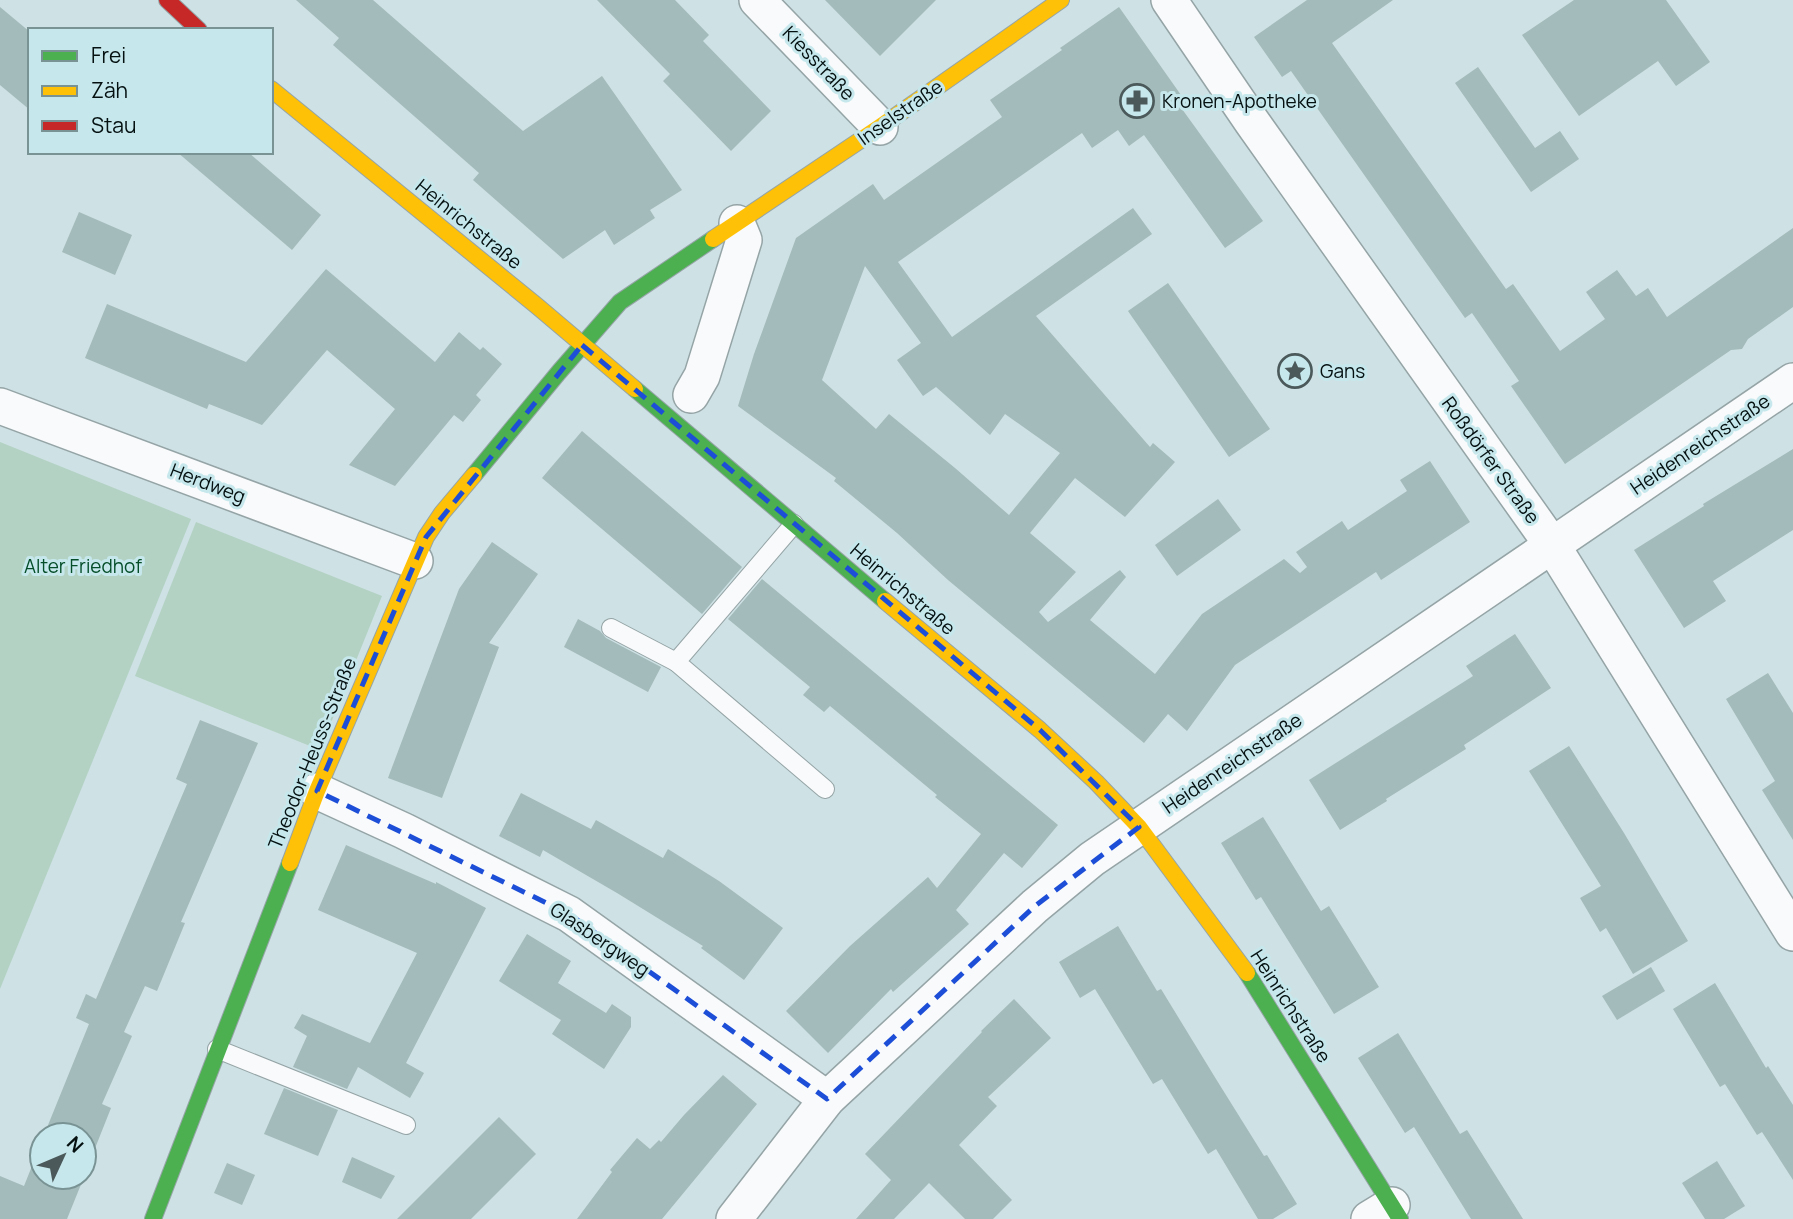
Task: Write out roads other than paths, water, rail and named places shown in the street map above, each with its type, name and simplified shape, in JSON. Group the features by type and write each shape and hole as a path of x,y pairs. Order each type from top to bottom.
{"main road":[{"path":"167,0 197,28"},
{"name":"Inselstraße","path":"582,345 620,302 880,127 1061,0"},
{"name":"Heinrichstraße","path":"273,91 506,281 1040,730 1096,782 1139,827 1249,976 1387,1214"},
{"name":"Theodor-Heuss-Straße","path":"153,1219 317,791 426,537 442,513 582,345"}],"street":[{"name":"Kiesstraße","path":"757,0 880,127"},
{"name":"Roßdörfer Straße","path":"1170,0 1252,122 1552,545 1784,895 1793,933"},
{"path":"691,395 702,376 744,240 737,223"},
{"name":"Heidenreichstraße","path":"734,1219 827,1099 1035,906 1092,859 1793,381"},
{"name":"Herdweg","path":"0,406 415,561"},
{"name":"Glasbergweg","path":"317,791 404,831 569,914 827,1099"}],"lane":[{"path":"676,663 794,524"},
{"path":"611,628 676,663 825,789"},
{"path":"217,1049 406,1125"}],"place":[{"name":"Kronen-Apotheke","path":"1137,101"},
{"name":"Gans","path":"1295,371"}],"park label":[{"name":"Alter Friedhof","path":"83,566"}]}
